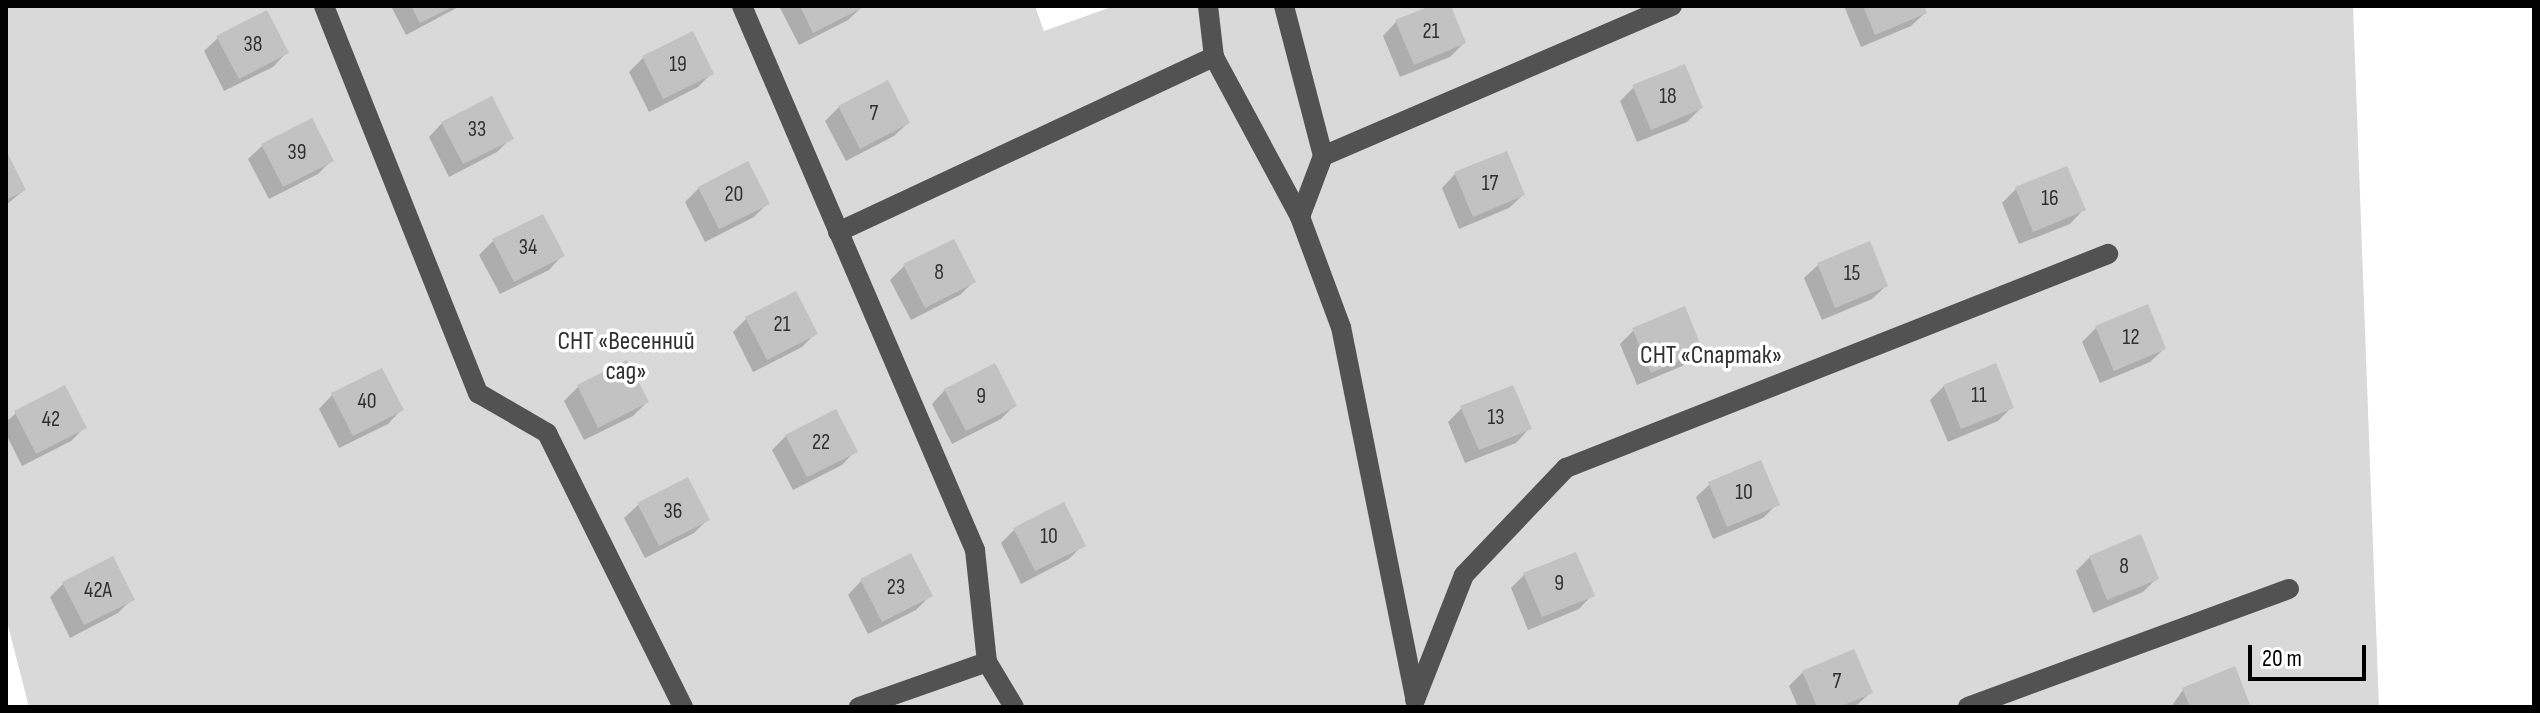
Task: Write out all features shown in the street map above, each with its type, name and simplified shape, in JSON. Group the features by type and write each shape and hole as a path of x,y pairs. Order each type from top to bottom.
{"street":[{"path":"324,6 478,393 547,433 683,707"},
{"path":"742,6 975,550 987,662 1014,707"},
{"path":"1208,6 1214,57 1300,217 1341,327 1416,704"},
{"path":"1284,6 1323,156 1300,217"},
{"path":"1323,156 1672,6"},
{"path":"838,232 1214,57"},
{"path":"1416,704 1464,575 1566,468 2108,254"},
{"path":"1968,707 2289,589"},
{"path":"859,707 987,662"}],"green space":[{"path":"6,6 1035,6 1044,31 1114,6 2353,6 2379,707 29,707 6,618"}],"building":[{"path":"411,6 454,6 420,23"},
{"path":"800,6 866,6 813,33"},
{"path":"1430,6 1451,6 1466,43 1414,65 1395,20"},
{"path":"1863,6 1924,6 1927,13 1875,35"},
{"path":"267,10 289,53 239,79 216,36"},
{"path":"693,31 714,74 663,99 642,56"},
{"path":"1685,64 1703,108 1651,130 1632,85"},
{"path":"888,80 910,123 860,149 838,106"},
{"path":"492,96 514,139 463,164 441,122"},
{"path":"312,118 334,161 283,187 261,144"},
{"path":"6,150 26,190 6,200"},
{"path":"1507,151 1525,195 1473,217 1454,172"},
{"path":"748,161 770,204 719,229 698,187"},
{"path":"2067,166 2086,210 2033,232 2015,187"},
{"path":"543,214 565,256 514,282 492,239"},
{"path":"954,239 976,282 925,308 903,264"},
{"path":"1870,241 1888,286 1835,308 1817,263"},
{"path":"796,291 818,334 767,360 745,317"},
{"path":"2148,304 2166,349 2114,371 2095,326"},
{"path":"1685,306 1703,351 1651,373 1632,328"},
{"path":"627,360 649,402 598,428 577,385"},
{"path":"995,363 1017,406 966,431 944,389"},
{"path":"1996,363 2014,408 1961,429 1943,385"},
{"path":"382,368 404,410 353,436 331,393"},
{"path":"65,385 87,428 36,454 14,411"},
{"path":"1513,385 1532,429 1479,450 1460,406"},
{"path":"836,409 858,452 807,477 785,435"},
{"path":"1761,460 1780,505 1727,527 1708,482"},
{"path":"688,477 710,520 659,546 637,503"},
{"path":"1064,502 1086,546 1035,571 1013,528"},
{"path":"2141,534 2159,579 2107,600 2089,556"},
{"path":"1576,552 1595,596 1542,617 1523,573"},
{"path":"911,553 933,596 882,622 860,579"},
{"path":"113,556 135,600 84,625 62,582"},
{"path":"1854,649 1873,693 1839,707 1817,707 1802,671"},
{"path":"2235,666 2251,707 2190,707 2182,688"}],"park label":[{"name":"СНТ «Спартак»","path":"1711,356"},
{"name":"СНТ «Весенний сад»","path":"626,357"}]}
